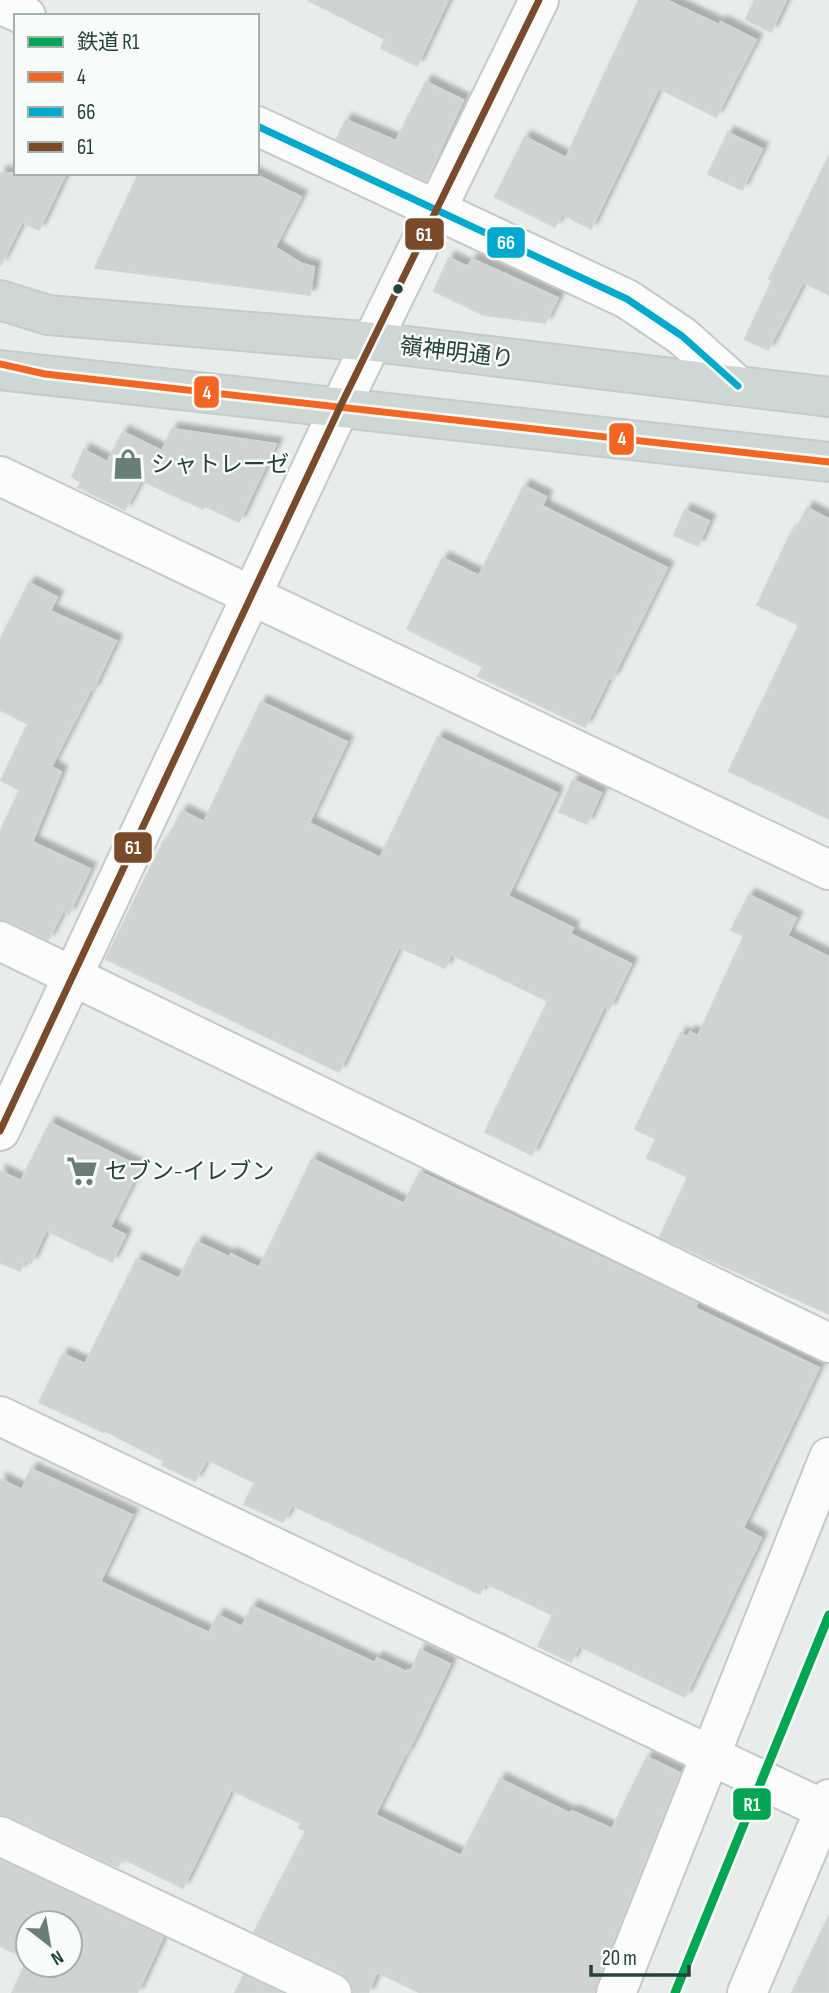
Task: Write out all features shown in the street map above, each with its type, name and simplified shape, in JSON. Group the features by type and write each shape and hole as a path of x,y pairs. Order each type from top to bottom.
{"main road":[{"path":"0,300 48,315"},
{"name":"嶺神明通り","path":"48,315 374,342 829,397"},
{"path":"0,370 829,462"}],"street":[{"path":"0,1131 340,407 539,0"},
{"path":"0,4 22,14"},
{"path":"259,127 627,299 682,336 738,386"},
{"name":"嶺神明通り","path":"0,312 48,315"},
{"path":"0,364 45,374"},
{"path":"0,476 829,870"},
{"path":"0,941 829,1343"},
{"path":"0,1416 712,1756 828,1807 747,1993"},
{"path":"616,1993 829,1457"},
{"path":"0,1836 332,1993"}],"building":[{"path":"308,0 448,0 417,66 381,48 385,39"},
{"path":"639,0 666,0 719,25 721,22 756,40 716,117 659,88 591,229 562,214 555,227 495,197 525,137 566,158"},
{"path":"755,0 786,0 771,32 746,19"},
{"path":"426,82 463,100 426,181 337,139 346,120 396,141"},
{"path":"728,133 762,149 742,190 708,174"},
{"path":"829,156 829,295 803,282 768,350 745,339 772,281 769,279"},
{"path":"0,173 65,175 39,230 22,222 0,266"},
{"path":"138,175 256,175 301,197 275,247 302,264 314,267 310,295 95,268"},
{"path":"449,258 468,267 472,259 558,298 545,323 484,315 434,291"},
{"path":"172,429 276,444 239,522 205,506 203,509 141,480 125,510 78,487 81,482 72,477 84,450 107,462 123,432 162,451"},
{"path":"524,486 546,497 542,506 667,568 585,727 478,676 483,667 407,629 443,558 479,576"},
{"path":"807,508 829,519 829,819 729,771 799,625 757,605 792,531 795,533"},
{"path":"685,510 709,521 698,546 674,535"},
{"path":"29,583 57,597 50,611 116,641 51,767 61,772 32,842 90,869 69,914 63,911 48,940 10,921 0,919 0,832 20,790 1,780 28,724 0,710 0,640"},
{"path":"261,702 347,742 309,823 380,858 438,737 557,793 508,896 573,928 570,934 631,964 609,1009 604,1007 532,1155 485,1132 548,1001 451,954 445,968 399,947 339,1072 106,959 163,842 165,843 182,811 204,822"},
{"path":"573,780 601,793 587,824 559,812"},
{"path":"749,895 796,918 787,936 829,957 829,1314 660,1237 688,1177 647,1158 656,1139 635,1129 681,1033 687,1037 690,1032 698,1036 744,936 731,930"},
{"path":"50,1123 140,1167 110,1227 125,1235 112,1262 46,1230 31,1263 25,1260 20,1271 0,1262 0,1171 21,1181"},
{"path":"312,1159 404,1204 420,1172 697,1303 695,1308 819,1368 743,1528 761,1538 685,1697 579,1646 571,1662 538,1646 553,1615 485,1583 480,1594 292,1505 283,1522 244,1504 255,1483 207,1459 195,1481 162,1465 164,1461 104,1430 103,1432 39,1402 63,1354 85,1364 137,1259 179,1279 197,1242 259,1268"},
{"path":"31,1469 132,1515 100,1582 170,1615 209,1633 218,1615 242,1627 252,1606 375,1663 377,1658 407,1672 411,1671 420,1650 450,1664 375,1815 461,1856 500,1779 571,1814 572,1811 612,1829 647,1757 680,1773 595,1993 421,1993 377,1972 368,1993 354,1993 350,1981 341,1973 254,1932 306,1831 299,1828 301,1823 231,1790 183,1888 122,1858 118,1867 0,1814 0,1479 22,1490"},
{"path":"0,1860 163,1937 137,1993 12,1993 19,1979 84,1979 84,1909 14,1909 14,1952 0,1946"},
{"path":"829,1916 829,1993 792,1993"},
{"path":"244,1975 281,1993 235,1993"}],"rail line":[{"name":"R1","path":"675,1993 829,1615"}],"transit line":[{"name":"61","path":"0,1131 340,407 539,0"},
{"name":"66","path":"259,127 627,299 682,336 738,386"},
{"name":"4","path":"0,364 45,374 829,462"}],"place":[{"name":"シャトレーゼ","path":"128,464"},
{"name":"セブン-イレブン","path":"82,1171"}]}
